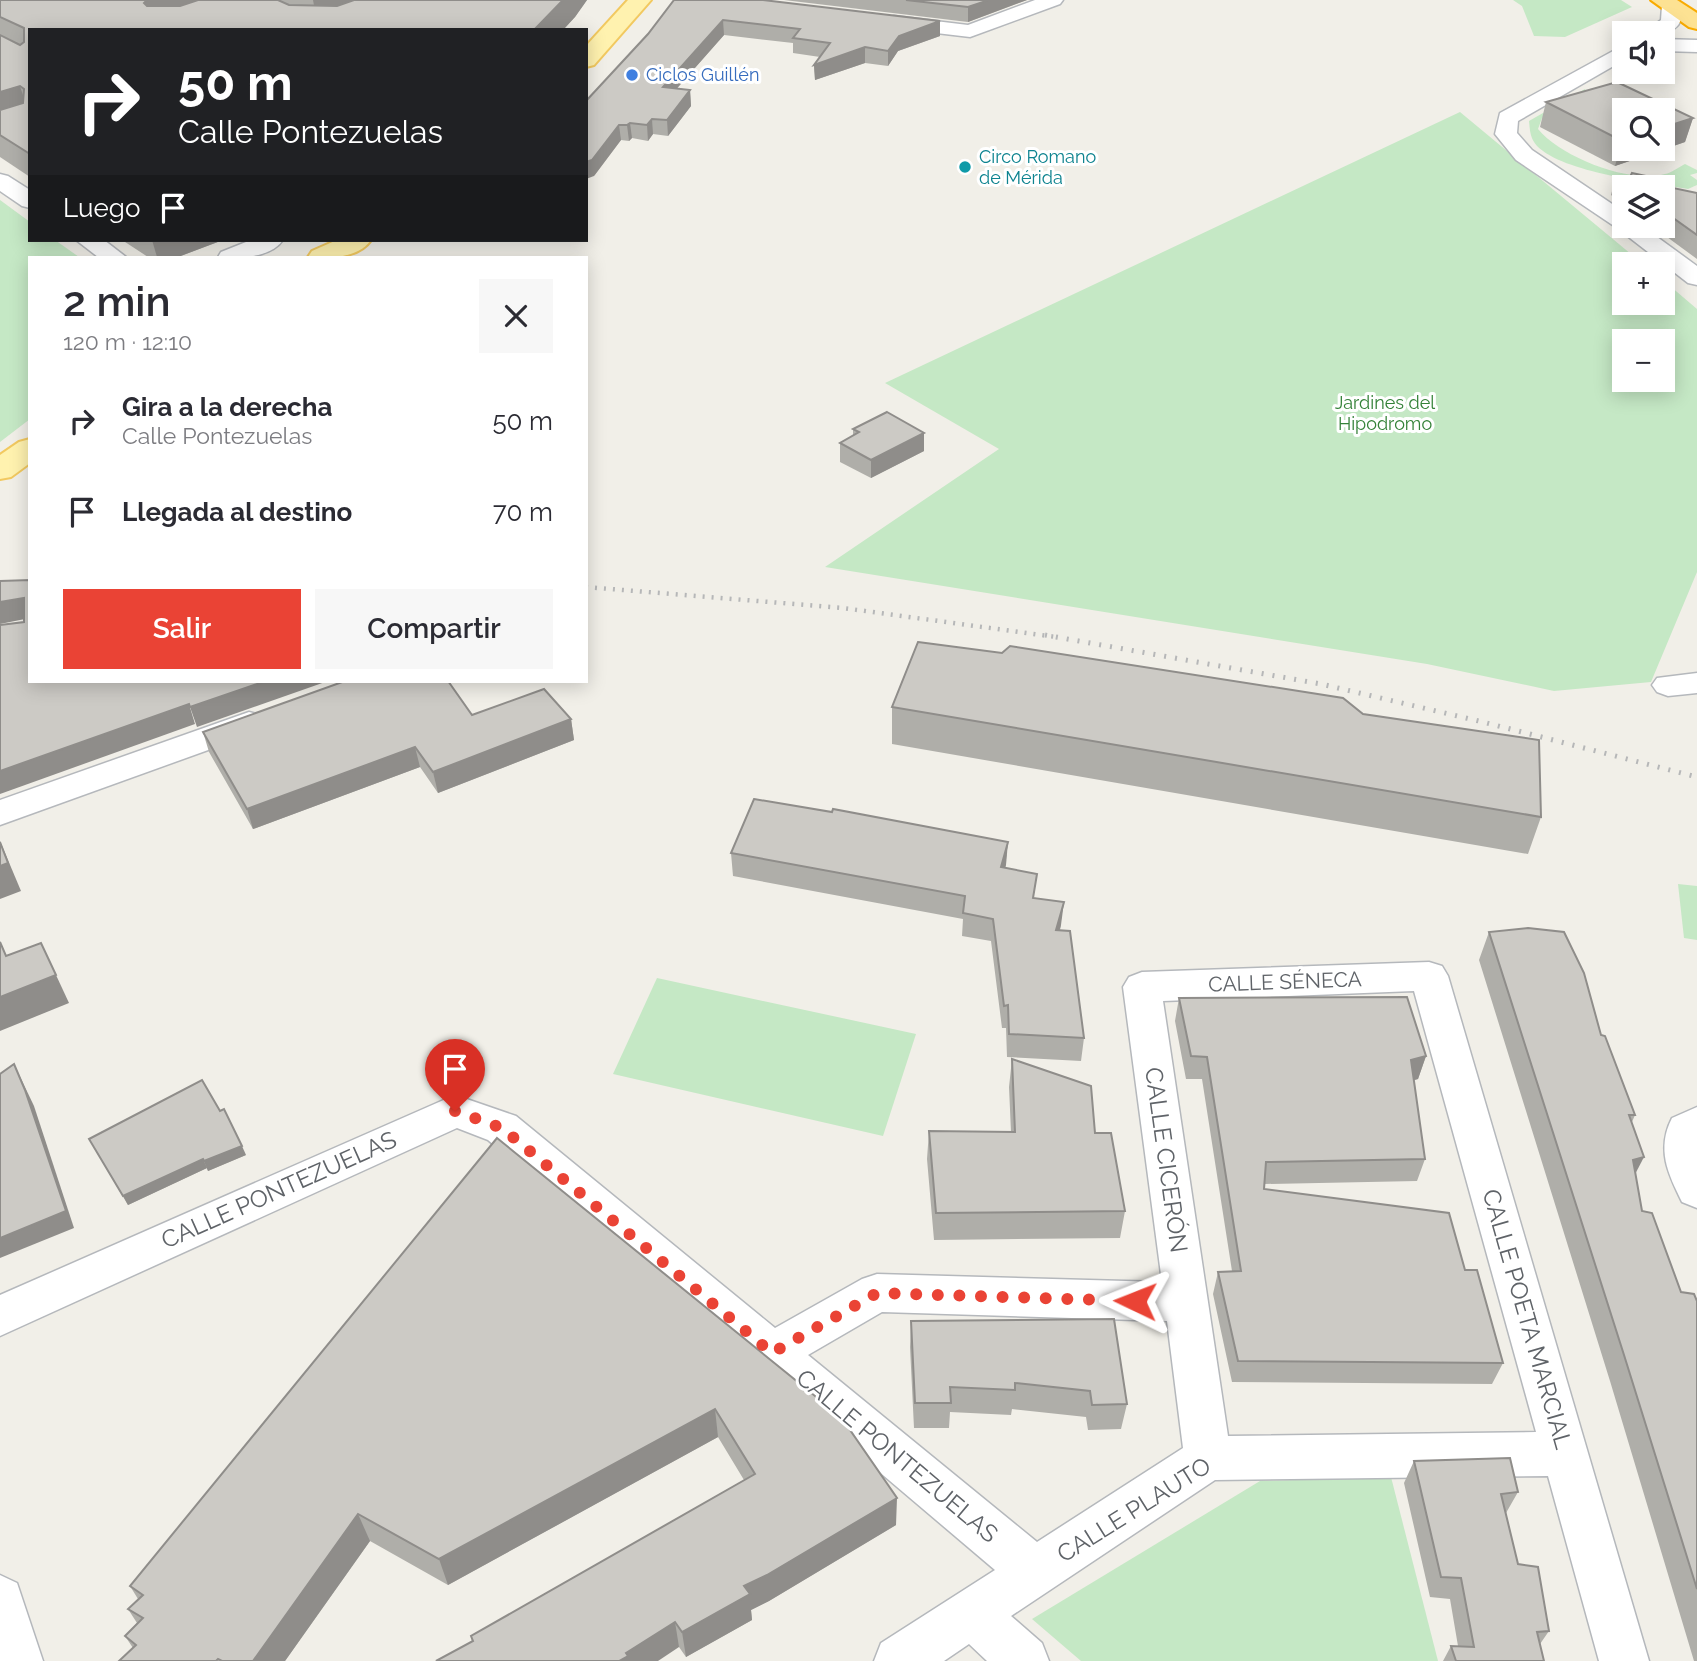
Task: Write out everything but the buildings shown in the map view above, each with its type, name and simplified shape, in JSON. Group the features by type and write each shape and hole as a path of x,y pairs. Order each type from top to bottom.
{"highway":[{"path":"1667,3 1697,22"}],"main road":[{"path":"588,58 640,0"},
{"path":"323,256 354,242"},
{"path":"0,470 28,449"}],"street":[{"path":"876,20 970,31 1053,0"},
{"path":"1667,3 1671,21"},
{"path":"1675,45 1697,46"},
{"path":"1612,59 1508,118 1506,134 1524,155 1612,216"},
{"path":"1551,172 1608,184"},
{"path":"0,181 28,200"},
{"path":"1643,238 1697,278"},
{"path":"91,242 112,256"},
{"path":"232,256 266,242"},
{"path":"0,813 276,714"},
{"name":"CALLE SÉNECA","path":"1142,987 1429,976"},
{"name":"CALLE POETA MARCIAL","path":"1429,976 1625,1661"},
{"name":"CALLE CICERÓN","path":"1142,987 1209,1458"},
{"name":"CALLE PONTEZUELAS","path":"0,1316 455,1111 502,1128 1035,1572"},
{"path":"1691,1127 1683,1151 1697,1190"},
{"path":"772,1353 877,1293 1186,1302"},
{"name":"CALLE PLAUTO","path":"899,1661 1209,1458 1566,1454"},
{"path":"0,1600 18,1661"},
{"path":"971,1613 1024,1661"}],"green space":[{"path":"1513,0 1621,0 1632,7 1565,37 1534,36 1522,6"},
{"path":"1585,89 1587,93 1542,118 1538,129 1562,149 1579,158 1615,172 1633,175 1612,176 1587,170 1550,155 1537,146 1529,121"},
{"name":"Jardines del Hipodromo","path":"1460,112 1629,252 1612,252 1612,315 1675,315 1675,290 1697,309 1697,572 1651,682 1554,691 1427,664 825,567 999,449 885,383"},
{"path":"1685,164 1697,170 1697,173 1690,175 1697,180 1697,185 1688,189 1675,187 1675,175 1658,175"},
{"path":"0,200 28,221 28,242 58,242 78,256 28,256 28,421 0,442"},
{"path":"1678,884 1697,886 1697,940 1684,938"},
{"path":"657,978 916,1034 883,1136 613,1074"},
{"path":"1391,1477 1438,1661 1081,1661 1032,1619 1260,1481"}],"railway":[{"path":"588,587 843,608 1056,637"},
{"path":"1045,635 1321,684 1697,777"}],"place":[{"name":"Ciclos Guillén","path":"632,75"},
{"name":"Circo Romano de Mérida","path":"965,167"}],"route":[{"path":"455,1111 502,1128 772,1353 877,1293 1135,1301"}]}
